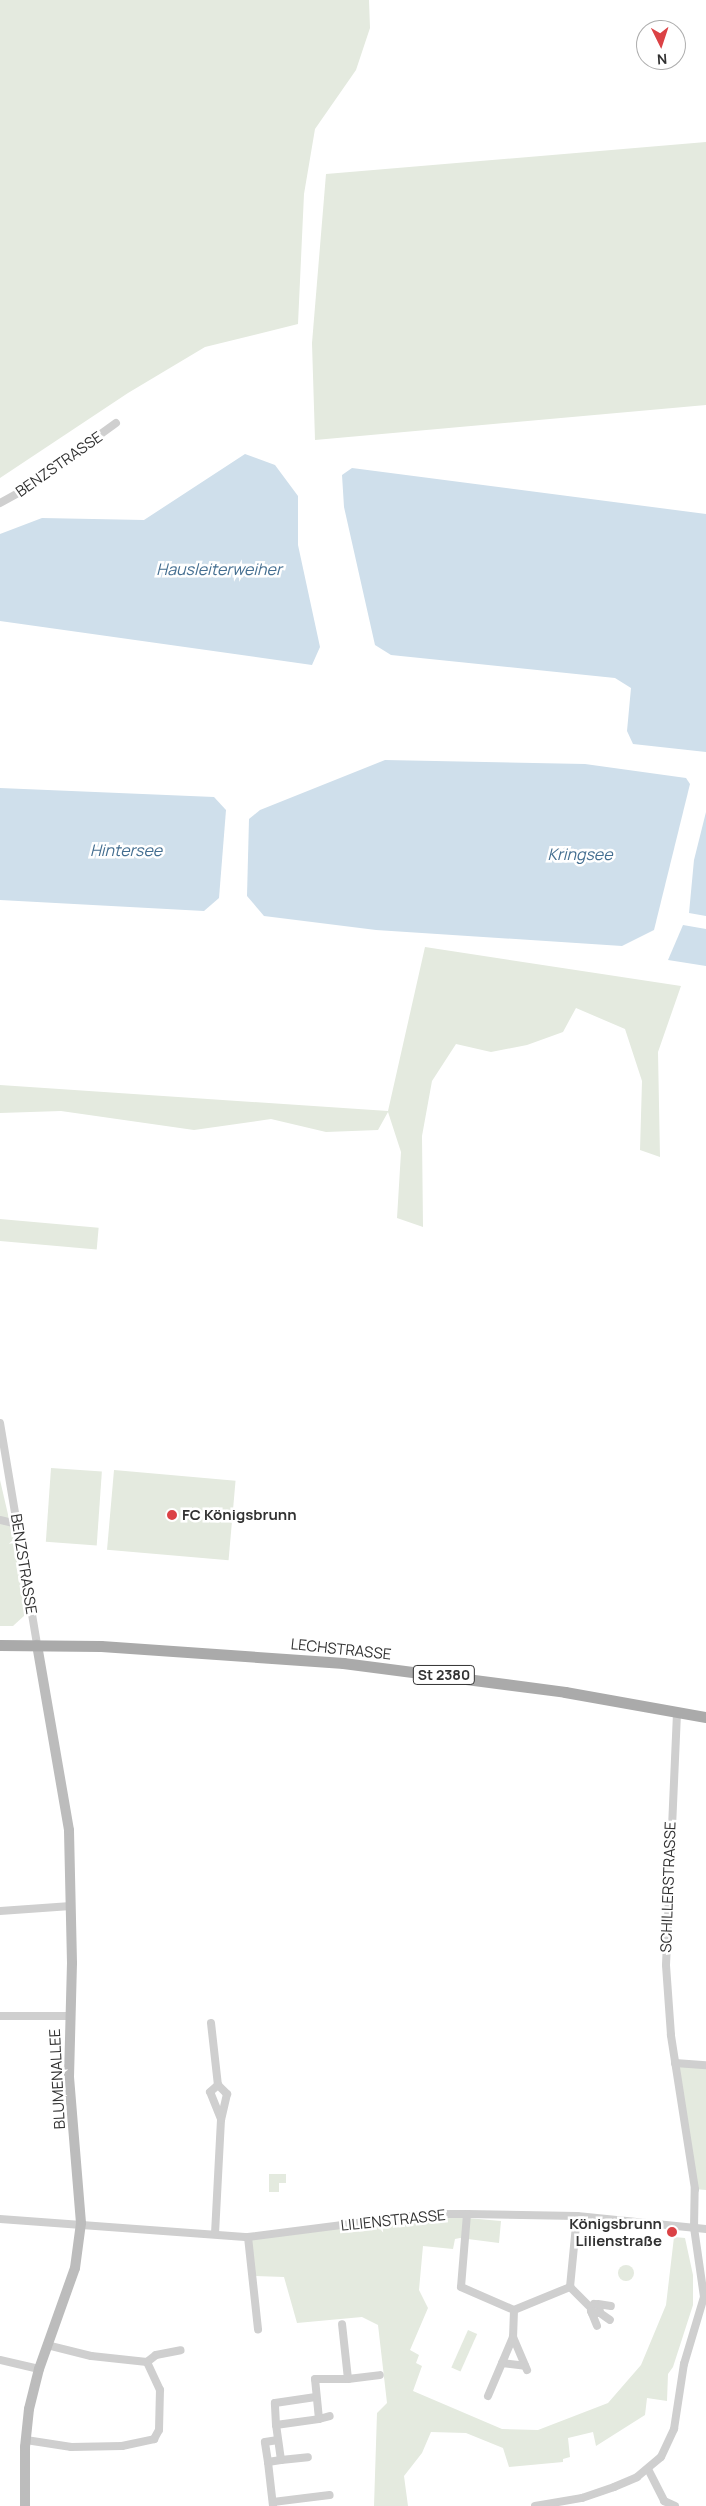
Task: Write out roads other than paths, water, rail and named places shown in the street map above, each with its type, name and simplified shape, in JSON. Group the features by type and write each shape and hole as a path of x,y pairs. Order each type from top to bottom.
{"main road":[{"name":"LECHSTRASSE","path":"0,1645 102,1646 343,1663 565,1692 706,1718"}],"street":[{"name":"BENZSTRASSE","path":"0,503 22,491 116,423"},
{"name":"BENZSTRASSE","path":"0,1423 37,1645"},
{"path":"0,1520 18,1524"},
{"name":"BLUMENALLEE","path":"25,2506 26,2440 39,2369 75,2268 82,2223 69,2077 71,1906 68,1830 37,1645"},
{"name":"SCHILLERSTRASSE","path":"648,2469 661,2457 674,2429 684,2364 701,2313 704,2289 694,2228 695,2189 675,2063 666,1947 677,1712"},
{"path":"0,1910 71,1906"},
{"path":"0,2016 69,2016"},
{"path":"211,2023 218,2085 227,2094 222,2119 215,2234"},
{"path":"675,2063 706,2066"},
{"path":"218,2085 210,2092 222,2119"},
{"name":"LILIENSTRASSE","path":"0,2219 82,2223 248,2237 427,2214 577,2216 706,2229"},
{"path":"467,2214 461,2287 514,2310 570,2288"},
{"path":"570,2288 577,2216"},
{"path":"248,2237 258,2329"},
{"path":"570,2288 610,2320"},
{"path":"595,2309 611,2306"},
{"path":"595,2309 597,2326"},
{"path":"488,2396 513,2337 514,2310"},
{"path":"342,2324 348,2379"},
{"path":"502,2363 526,2368 513,2337"},
{"path":"47,2345 91,2356 147,2362 156,2355 181,2350"},
{"path":"0,2360 39,2369"},
{"path":"26,2440 96,2448 154,2439 162,2409 160,2390 147,2362"},
{"path":"319,2419 315,2379 348,2379 380,2375"},
{"path":"281,2460 275,2402 316,2397"},
{"path":"276,2425 330,2416"},
{"path":"278,2440 265,2442 273,2504 330,2495"},
{"path":"268,2462 308,2457"},
{"path":"535,2506 582,2498 614,2487 648,2469 664,2501 675,2506"}],"water":[{"name":"Hausleiterweiher","path":"245,454 275,465 298,496 298,545 320,647 312,665 0,621 0,534 42,518 144,520"},
{"path":"352,468 706,514 706,752 633,744 627,731 631,688 615,678 391,655 375,645 344,507 342,475"},
{"name":"Kringsee","path":"385,760 585,764 686,778 690,784 654,930 622,946 376,930 264,916 247,896 249,819 260,810"},
{"name":"Hintersee","path":"0,788 214,797 226,810 219,898 204,911 0,900"},
{"path":"706,812 706,916 689,913 694,860"},
{"path":"683,925 706,929 706,966 668,960"}],"place":[{"name":"FC Königsbrunn","path":"172,1515"},
{"name":"Königsbrunn Lilienstraße","path":"672,2232"}]}
